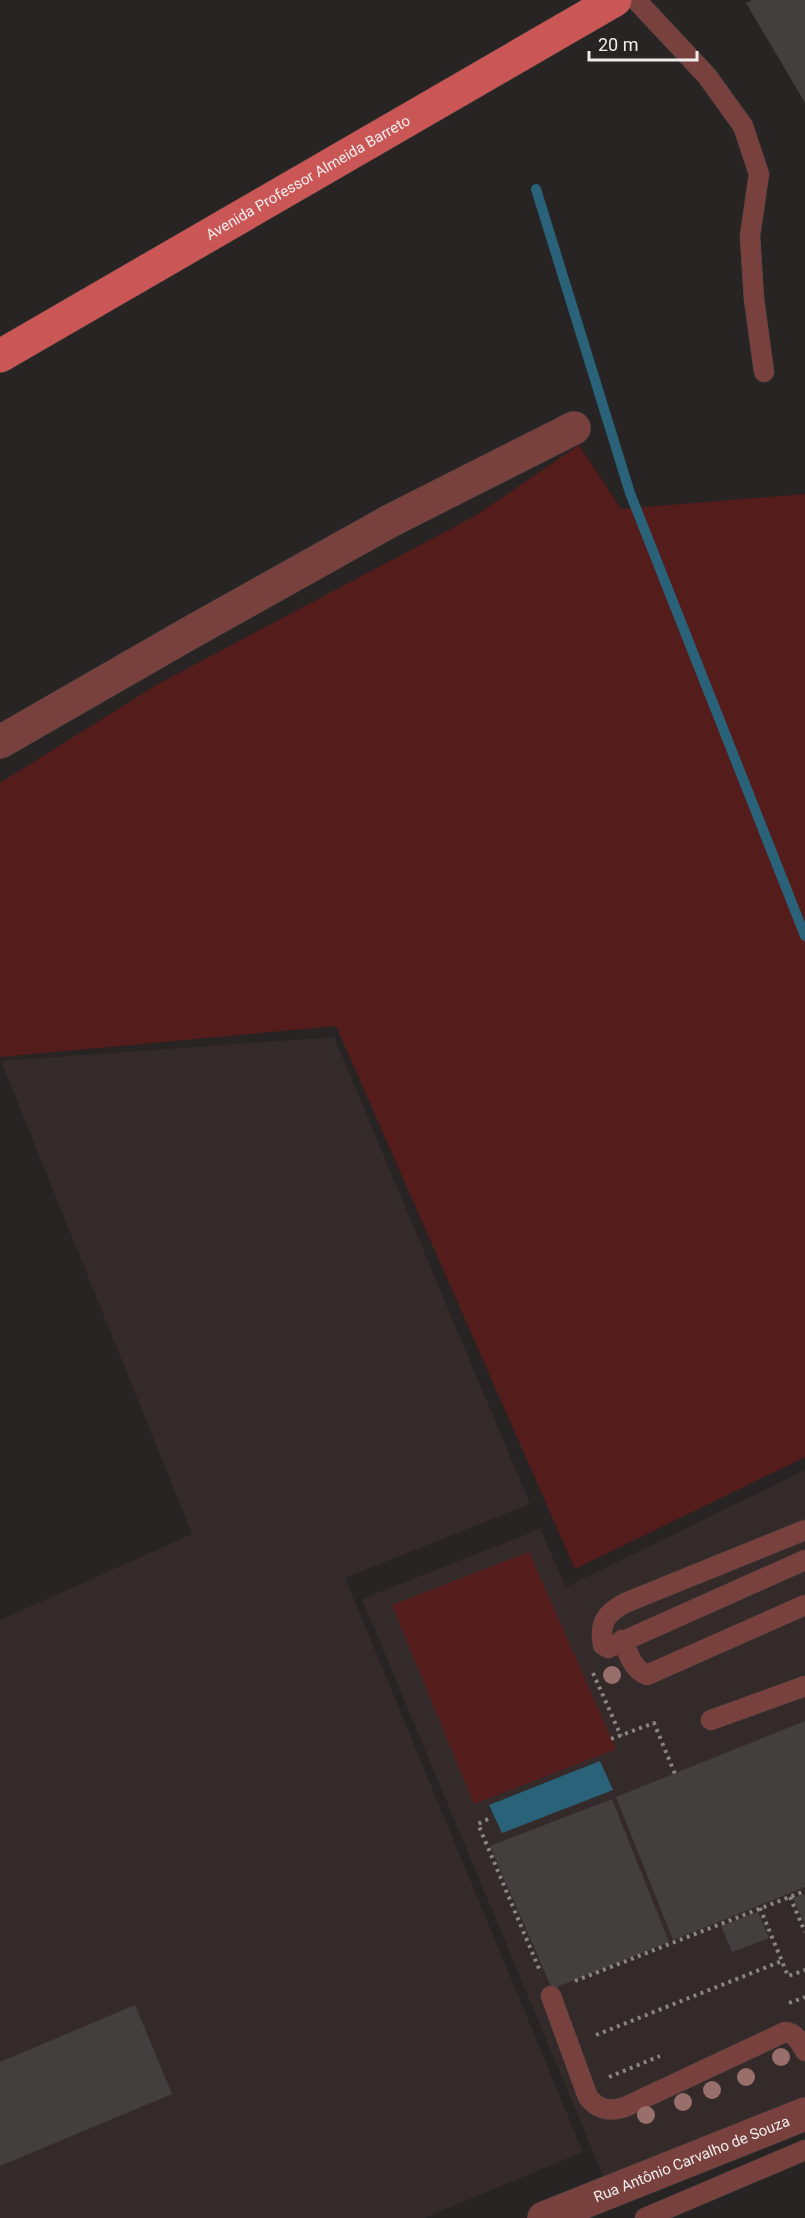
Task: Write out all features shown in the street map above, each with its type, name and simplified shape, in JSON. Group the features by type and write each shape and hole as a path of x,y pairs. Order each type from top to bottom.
{"main road":[{"name":"Avenida Professor Almeida Barreto","path":"0,356 615,0"}],"street":[{"path":"0,742 390,521 574,428"},
{"name":"Rua Antônio Carvalho de Souza","path":"544,2218 805,2114"}],"lane":[{"path":"636,0 707,76 743,126 759,174 750,236 754,299 764,372"},
{"path":"805,1530 611,1610 604,1620 602,1641 614,1644 639,1672 647,1675 805,1605"},
{"path":"614,1644 805,1560"},
{"path":"711,1720 805,1686"},
{"path":"550,1994 588,2097 593,2104 603,2109 616,2110 625,2107 785,2032 791,2032 805,2051"},
{"path":"645,2218 805,2150"}],"path":[{"path":"614,1644 590,1668 621,1736"},
{"path":"611,1739 654,1723 675,1774"},
{"path":"488,1819 478,1824 550,1994 805,1891"},
{"path":"790,1897 805,1932"},
{"path":"760,1908 788,1976 804,1971"},
{"path":"593,2037 782,1961"},
{"path":"783,2006 805,1997"},
{"path":"605,2067 609,2077 664,2055"}],"shaded area":[{"path":"579,445 621,509 805,494 805,1457 575,1569 336,1026 0,1057 0,783 158,684 475,516"},
{"path":"334,1037 530,1504 345,1578 583,2152 424,2218 0,2218 0,1620 192,1534 1,1061"},
{"path":"805,1470 805,2110 609,2190 362,1599 540,1529 566,1587"},
{"path":"529,1552 616,1749 474,1804 392,1605"}],"water":[{"path":"600,1761 613,1790 502,1833 489,1805"}],"building":[{"path":"752,0 805,0 805,103 746,3"},
{"path":"805,1721 805,1887 673,1940 616,1797"},
{"path":"612,1799 669,1942 552,1989 490,1846"},
{"path":"805,1894 805,1925 793,1898"},
{"path":"758,1912 769,1938 732,1952 721,1926"},
{"path":"135,2005 172,2094 0,2166 0,2062"}],"waterway":[{"path":"536,189 630,493 805,936"}]}
